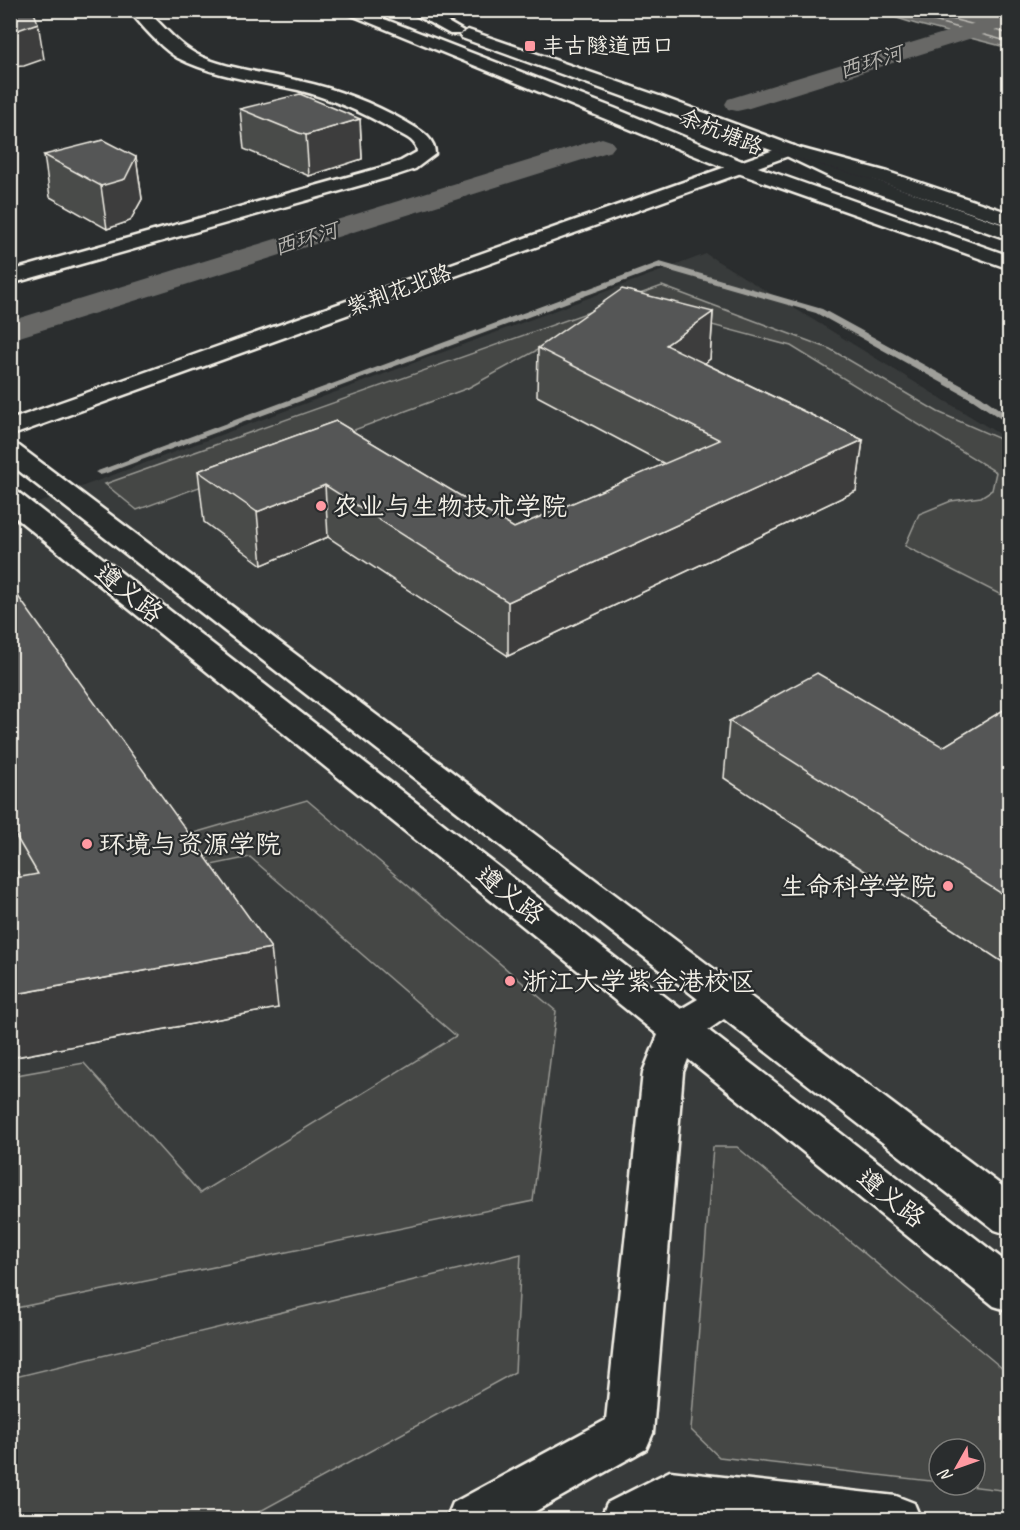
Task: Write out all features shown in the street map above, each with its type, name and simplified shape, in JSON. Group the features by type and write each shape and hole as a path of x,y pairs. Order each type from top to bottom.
{"main road":[{"path":"10,278 390,171 408,165 426,154 426,147 420,138 352,102 314,90 224,70 181,53 165,41 150,21 136,10"},
{"name":"余杭塘路","path":"398,10 788,150 837,173 1010,234"},
{"name":"余杭塘路","path":"414,10 455,31"},
{"name":"余杭塘路","path":"340,12 567,96 742,168 1010,263"},
{"path":"788,150 881,176 1010,220"},
{"name":"紫荆花北路","path":"10,429 788,150"},
{"name":"遵义路","path":"10,452 1010,1217"},
{"name":"遵义路","path":"10,499 1010,1292"},
{"path":"471,1520 629,1432 663,1072 680,1030 725,999"},
{"path":"625,1520 670,1495 896,1520"}],"shaded area":[{"name":"浙江大学紫金港校区","path":"706,254 1009,440 1009,1519 11,1520 11,513"},
{"path":"662,286 830,349 938,412 998,438 1009,450 1009,599 905,546 919,514 951,501 981,497 992,490 996,472 791,346 645,307 559,338 468,388 137,510 105,484"},
{"path":"307,800 556,1011 533,1201 11,1309 11,1076 84,1063 200,1193 456,1036 250,857 202,867 187,835"},
{"path":"713,1147 737,1147 1009,1374 1009,1491 987,1488 987,1437 927,1437 927,1481 719,1457 691,1430"},
{"path":"521,1254 515,1372 246,1519 11,1519 11,1378"}],"water":[{"path":"875,11 1009,11 1009,48 916,24"}],"building":[{"path":"10,10 33,10 38,23 10,31"},
{"path":"300,94 360,119 306,135 240,109"},
{"path":"103,140 136,157 125,179 101,186 44,155"},
{"path":"622,289 713,312 666,345 863,440 508,602 325,485 257,512 198,471 336,421 514,528 720,440 538,348"},
{"name":"环境与资源学院","path":"15,592 271,948 10,995 10,879 38,874 10,826 10,593"},
{"path":"817,673 943,747 1010,706 1010,899 729,721"}],"waterway":[{"name":"西环河","path":"737,104 1005,20"},
{"name":"西环河","path":"10,331 602,146"},
{"path":"100,472 660,265 819,311 977,398 1010,422"}],"place":[{"name":"丰古隧道西口","path":"530,46"},
{"name":"农业与生物技术学院","path":"321,506"},
{"name":"环境与资源学院","path":"87,844"},
{"name":"生命科学学院","path":"948,886"},
{"name":"浙江大学紫金港校区","path":"510,981"}]}
